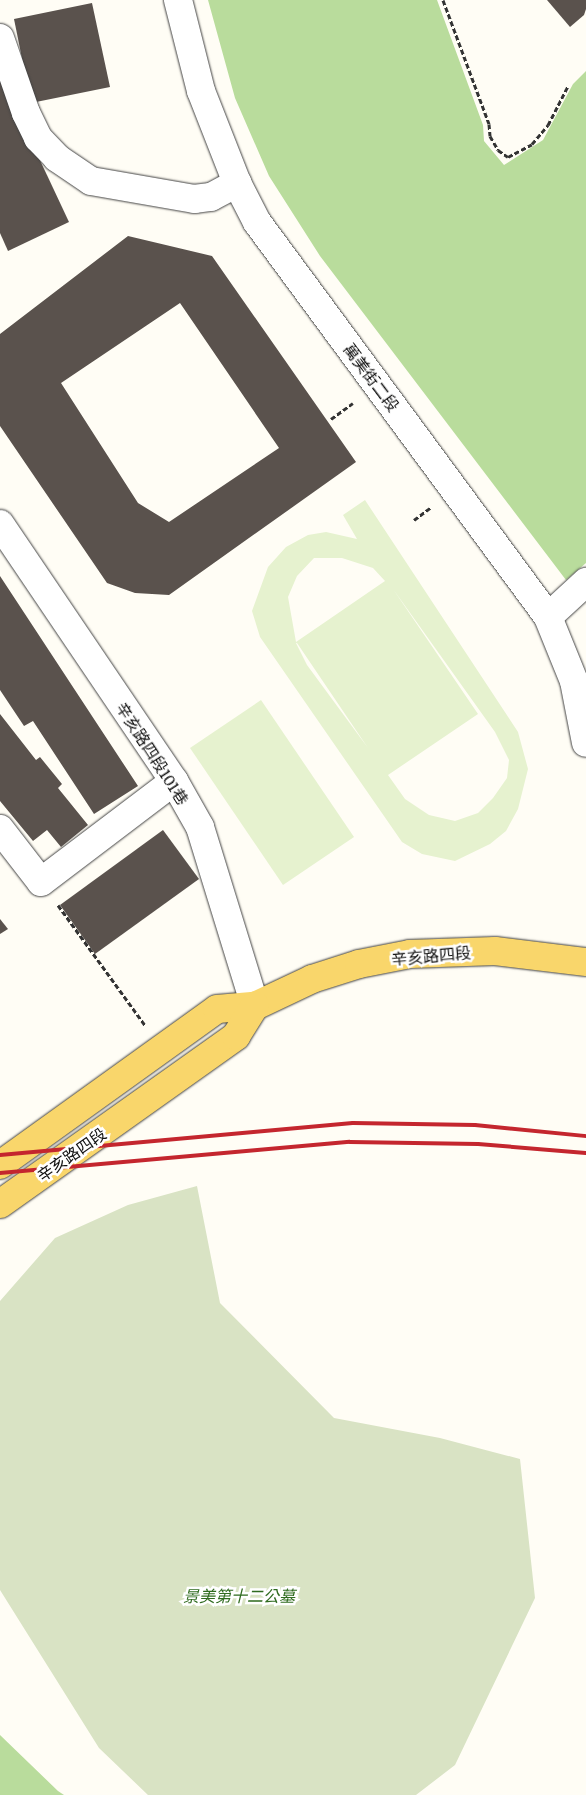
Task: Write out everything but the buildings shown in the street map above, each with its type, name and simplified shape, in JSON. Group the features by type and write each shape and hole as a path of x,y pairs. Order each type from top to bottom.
{"main road":[{"name":"辛亥路四段","path":"0,1165 217,1009 255,1006 312,979 359,964 410,954 495,951 586,962"},
{"name":"辛亥路四段","path":"0,1204 236,1036 255,1006"}],"street":[{"name":"萬美街二段","path":"178,0 201,92 237,183 267,237 548,616 574,680 586,743"},
{"path":"0,38 26,113 38,138 57,158 91,181 194,199 211,197 237,183"},
{"name":"辛亥路四段101巷","path":"0,524 174,781 200,827 213,860 255,1006"},
{"path":"548,616 586,582"},
{"path":"0,829 41,882 174,781"}],"path":[{"path":"443,0 489,124 490,136 498,150 508,157 532,144 548,125 568,86"},
{"path":"41,882 146,1026"}],"green space":[{"path":"208,0 437,0 483,125 484,141 504,165 543,140 573,84 586,71 586,563 566,580 320,256 269,176 235,98"},
{"path":"365,500 518,732 528,769 518,809 506,831 490,844 455,861 422,854 402,842 260,637 252,611 268,567 286,547 308,535 326,532 357,539 343,515","holes":["314,558 342,558 373,568 385,581 296,642 288,597 297,576","393,589 495,732 509,760 507,778 493,798 478,813 455,821 429,815 405,799 388,775 478,714","296,643 368,748 307,665"]},
{"path":"261,700 354,837 283,885 190,748"},
{"name":"景美第十二公墓","path":"197,1186 220,1303 334,1418 440,1438 520,1459 535,1598 455,1765 416,1795 148,1795 99,1748 0,1590 0,1301 55,1238 128,1205"},
{"path":"0,1735 58,1791 64,1795 0,1795"}],"railway":[{"path":"0,1155 353,1123 475,1125 586,1136"},
{"path":"0,1173 350,1142 478,1144 586,1153"}]}
